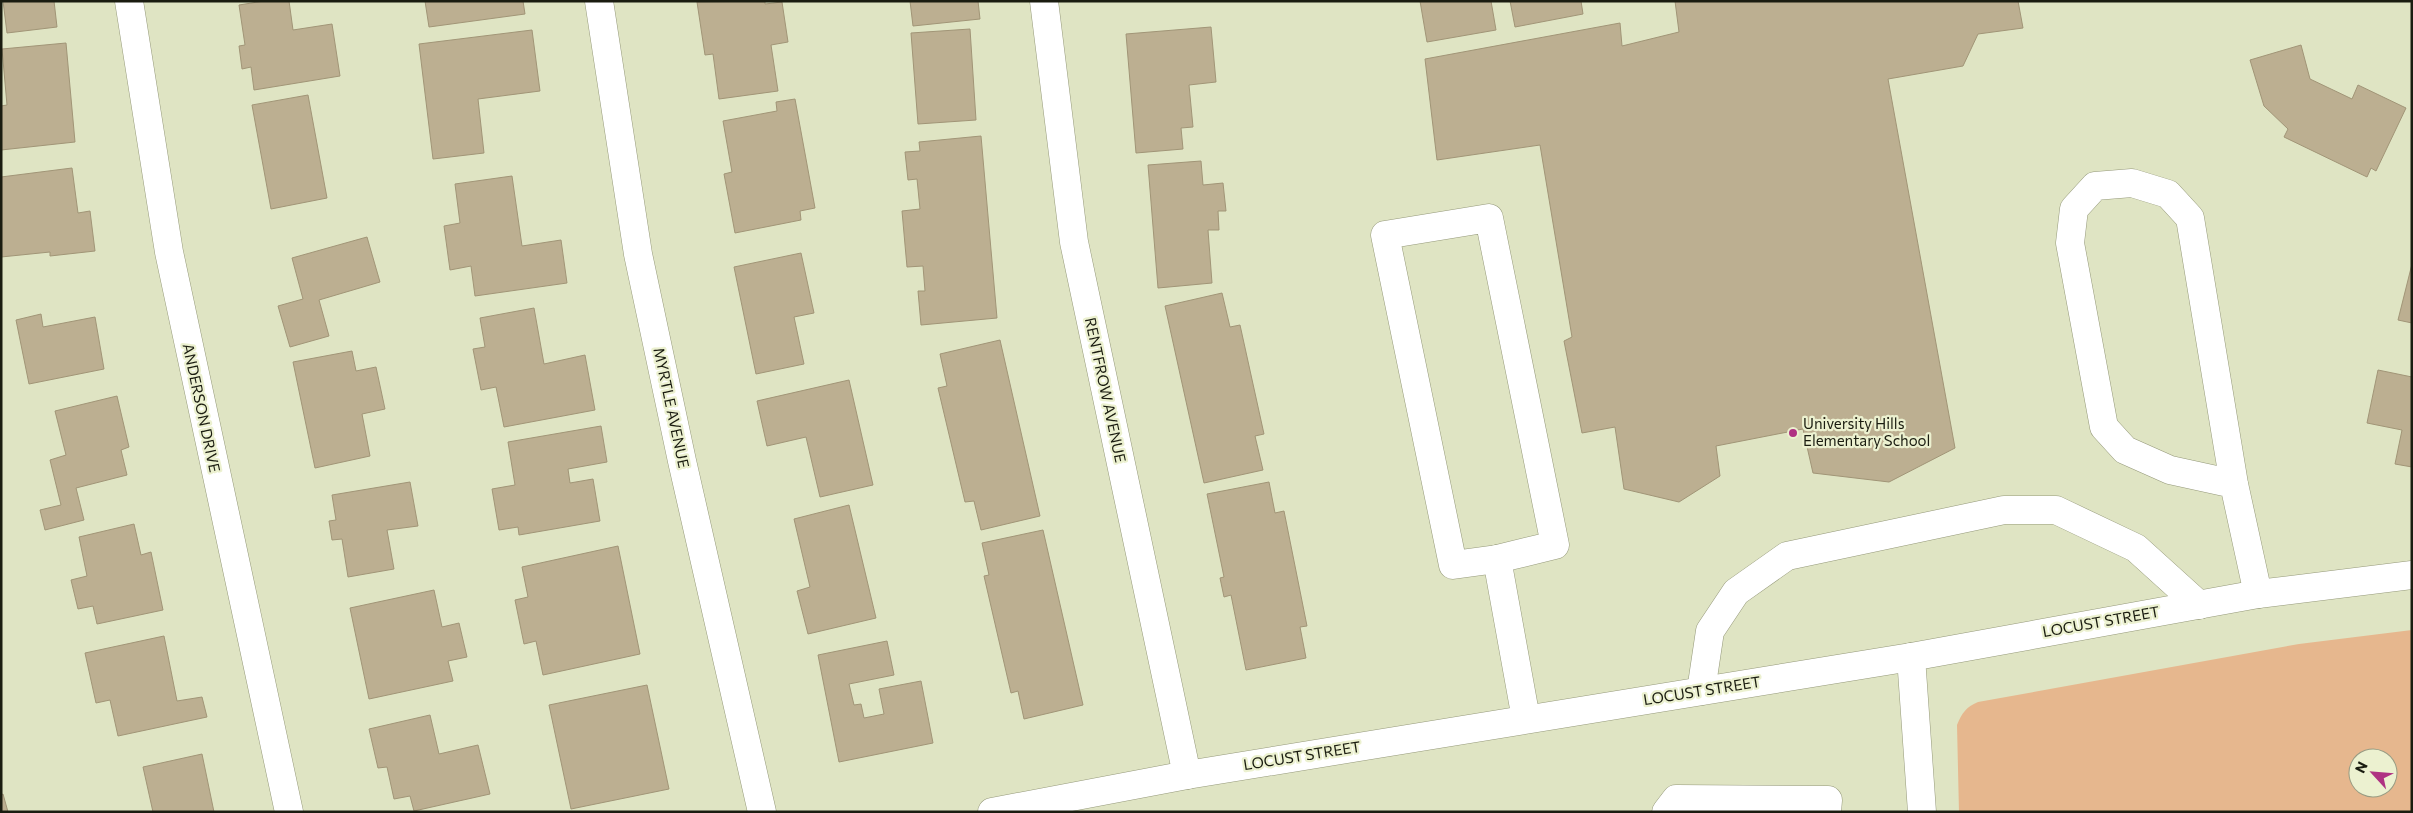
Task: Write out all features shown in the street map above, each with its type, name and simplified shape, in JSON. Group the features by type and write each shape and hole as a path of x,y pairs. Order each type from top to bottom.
{"street":[{"name":"ANDERSON DRIVE","path":"129,1 169,252 289,812"},
{"name":"MYRTLE AVENUE","path":"599,1 638,254 680,452 762,812"},
{"name":"RENTFROW AVENUE","path":"1044,1 1074,242 1187,775"},
{"path":"2234,484 2170,470 2124,450 2104,427 2070,243 2074,210 2095,186 2132,183 2168,194 2190,218 2234,484 2258,594"},
{"path":"1489,218 1555,546 1497,559 1453,566 1385,235 1489,218"},
{"path":"1701,691 1710,630 1736,592 1787,556 2004,510 2056,510 2136,548 2199,605"},
{"path":"1497,559 1526,719"},
{"name":"LOCUST STREET","path":"992,812 1187,775 1911,656 2258,594 2412,575"},
{"path":"1911,656 1922,812"},
{"path":"1666,812 1676,799 1828,800 1826,812"}],"shaded area":[{"path":"2412,630 2411,812 1959,812 1957,725 1965,711 1978,702 2299,644"}],"building":[{"path":"3,1 54,1 57,27 7,33"},
{"path":"264,1 289,1 293,30 332,24 340,76 254,90 251,67 242,69 239,46 245,45 239,5"},
{"path":"425,1 523,1 525,14 429,27"},
{"path":"765,1 765,4 782,2 788,42 771,45 778,91 719,99 713,54 705,55 697,2"},
{"path":"910,1 978,1 980,19 913,26"},
{"path":"1420,1 1491,1 1496,30 1427,42"},
{"path":"1510,1 1581,1 1583,14 1515,27"},
{"path":"1675,1 2018,1 2023,28 1978,34 1963,66 1888,79 1955,448 1889,482 1813,473 1803,429 1716,446 1720,476 1679,502 1624,489 1615,427 1582,433 1564,341 1572,337 1540,145 1437,160 1425,59 1620,23 1622,46 1679,32"},
{"path":"1211,27 1216,82 1189,85 1193,127 1181,128 1183,149 1136,153 1126,34"},
{"path":"970,29 976,120 918,124 911,33"},
{"path":"532,30 540,91 478,99 484,153 433,159 419,44"},
{"path":"66,43 75,142 1,150 1,106 7,105 2,49"},
{"path":"2301,45 2310,79 2352,99 2358,85 2406,108 2376,171 2371,168 2367,177 2284,137 2288,129 2264,106 2250,60"},
{"path":"308,95 327,198 271,209 252,105"},
{"path":"795,99 815,208 800,211 801,220 735,233 724,174 732,172 723,121 777,111 776,102"},
{"path":"981,136 997,318 921,325 918,291 925,291 923,266 907,267 902,211 920,209 917,179 908,180 905,152 920,151 919,142"},
{"path":"1201,161 1203,185 1223,183 1226,211 1218,211 1219,230 1208,230 1212,283 1158,288 1148,165"},
{"path":"72,168 78,213 90,211 95,251 50,256 50,252 1,257 1,177"},
{"path":"512,176 522,246 561,240 567,283 475,296 471,266 450,270 444,226 460,223 455,184"},
{"path":"367,237 380,282 319,300 329,336 290,347 278,306 303,299 292,258"},
{"path":"801,253 814,313 794,317 804,364 756,374 734,267"},
{"path":"2412,264 2412,323 2398,320"},
{"path":"1222,293 1230,327 1240,325 1264,434 1255,436 1263,470 1204,483 1165,306"},
{"path":"534,308 544,364 585,355 595,410 504,427 496,387 481,390 473,349 485,347 480,318"},
{"path":"41,314 43,327 95,317 104,369 29,384 16,320"},
{"path":"1000,340 1040,516 981,530 974,501 965,502 938,388 947,386 940,354"},
{"path":"352,351 356,371 376,367 385,409 362,414 370,456 315,468 293,362"},
{"path":"2378,370 2412,377 2412,467 2395,464 2402,430 2367,423"},
{"path":"849,380 873,485 820,497 806,437 767,446 757,401"},
{"path":"117,396 129,447 121,450 127,475 76,488 84,520 45,530 40,510 61,505 50,460 66,455 55,411"},
{"path":"601,426 607,462 568,469 570,483 593,479 600,521 519,535 518,527 499,530 492,489 515,485 508,442"},
{"path":"410,482 418,526 387,530 394,569 348,577 342,539 332,540 329,521 336,520 332,495"},
{"path":"1269,482 1275,513 1284,511 1307,626 1300,627 1306,658 1246,670 1231,595 1224,597 1220,578 1224,577 1207,494"},
{"path":"849,505 876,618 808,634 797,591 810,587 794,519"},
{"path":"134,524 141,555 151,552 163,610 97,624 93,606 78,609 71,580 87,576 79,537"},
{"path":"1043,530 1083,705 1024,719 1018,691 1011,693 984,576 989,575 982,543"},
{"path":"618,546 640,654 543,675 536,641 524,644 515,600 528,597 522,567"},
{"path":"434,590 442,627 459,623 467,657 448,661 453,681 369,699 350,608"},
{"path":"164,636 177,701 202,697 207,717 118,736 110,700 96,703 85,653"},
{"path":"887,641 894,675 849,684 854,705 861,704 864,718 884,714 879,689 921,681 933,743 839,762 818,655"},
{"path":"647,685 669,789 571,809 549,705"},
{"path":"430,715 439,754 478,745 490,794 414,811 410,796 394,799 387,767 378,768 369,729"},
{"path":"202,754 214,812 153,812 143,767"},
{"path":"3,794 8,812 1,812 1,795"}],"place":[{"name":"University Hills Elementary School","path":"1793,433"}]}
